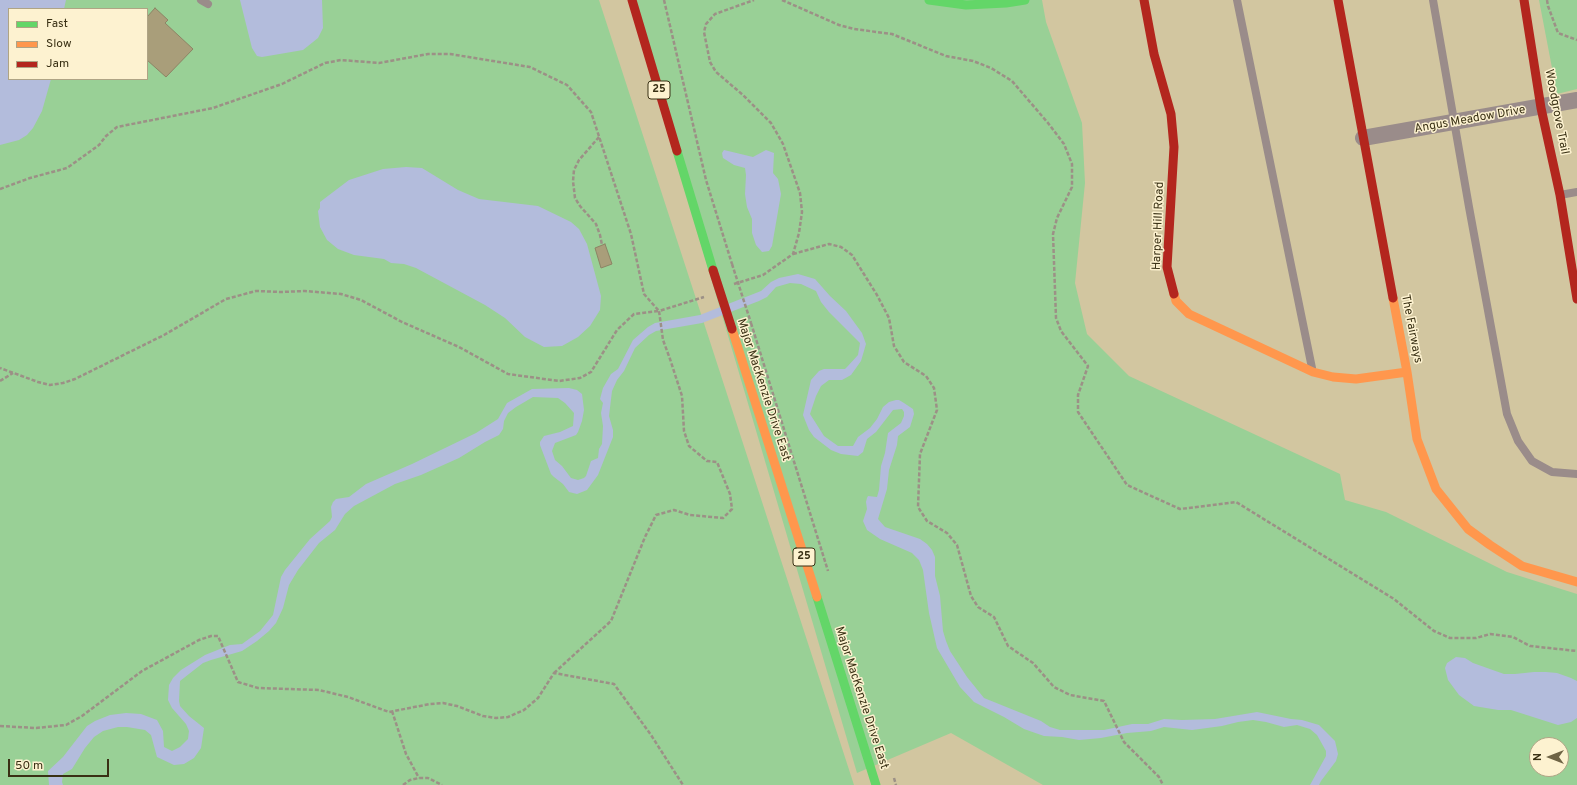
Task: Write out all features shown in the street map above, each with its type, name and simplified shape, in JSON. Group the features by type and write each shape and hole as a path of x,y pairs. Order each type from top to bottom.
{"street":[{"name":"Major MacKenzie Drive East","path":"632,0 713,270 876,785"},
{"path":"929,0 966,5 1006,3 1025,0"},
{"name":"Harper Hill Road","path":"1144,0 1154,54 1172,114 1174,147 1167,267 1176,301 1189,314 1313,372 1333,377 1356,379 1407,372"},
{"name":"The Fairways","path":"1338,0 1407,372 1417,439 1436,489 1474,533 1522,566 1577,582"},
{"name":"Woodgrove Trail","path":"1524,0 1541,108 1560,195 1577,299"},
{"name":"Angus Meadow Drive","path":"1363,138 1541,108 1577,100"}],"lane":[{"path":"1237,0 1313,372"},
{"path":"1433,0 1507,414 1518,440 1532,461 1552,472 1577,474"},
{"path":"1560,195 1577,192"}],"path":[{"path":"664,0 706,180 830,577"},
{"path":"754,0 715,14 706,24 704,32 710,62 716,72 743,95 771,123 783,144 800,193 802,212 799,233 793,254"},
{"path":"782,0 839,25 854,29 892,34 946,56 973,61 991,68 1012,81 1064,144 1072,164 1072,187 1056,218 1053,234 1056,318 1061,331 1088,366 1078,395 1078,412 1127,485 1180,509 1236,502 1394,599 1434,631 1450,638 1476,638 1490,634 1513,637 1530,646 1577,651"},
{"path":"1547,0 1558,33 1577,40"},
{"path":"0,189 30,178 67,168 99,145 117,126 213,108 282,84 325,62 341,60 379,62 428,54 450,54 530,67 568,85 591,112 631,234 644,294 659,311 663,340 682,396 684,431 689,446 707,461 717,462 730,494 732,509 723,518 690,515 674,510 656,515 645,537 611,621 554,673 538,698 524,710 508,717 496,718 484,716 443,703 389,712 348,697 319,690 258,688 238,682 218,636 211,636 199,640 142,671 82,716 66,725 36,728 0,726"},
{"path":"599,137 579,160 574,170 573,181 575,198 596,224 602,245"},
{"path":"730,286 763,275 793,254 829,244 841,247 852,255 877,295 889,318 894,346 904,362 926,376 934,388 937,410 920,454 918,507 927,521 947,533 957,545 971,596 978,607 994,617 1008,646 1033,663 1054,687 1070,696 1104,701 1124,742 1159,778 1163,785"},
{"path":"0,368 50,385 63,383 164,334 226,299 256,291 282,292 305,290 341,294 361,300 402,322 459,347 508,374 559,381 580,378 592,372 617,330 634,314 659,311 709,295"},
{"path":"0,381 13,373"},
{"path":"554,673 614,684 651,735 683,785"},
{"path":"392,711 406,754 419,778"},
{"path":"403,785 410,780 419,778 428,778 442,785"},
{"path":"894,778 896,785"}],"green space":[{"path":"0,0 599,0 854,785 0,785"},
{"path":"629,0 1042,0 1046,22 1082,123 1085,183 1075,283 1087,334 1129,376 1340,474 1345,500 1386,512 1507,572 1577,594 1577,785 1043,785 951,733 857,773"},
{"path":"1539,0 1577,0 1577,89 1557,94"}],"water":[{"path":"0,0 66,0 64,8 8,8 8,80 51,80 42,111 33,128 27,135 19,140 0,145"},
{"path":"240,0 322,0 323,28 318,38 303,50 262,57 257,56 252,48"},
{"path":"724,150 753,157 766,150 774,153 773,173 778,179 781,194 772,246 769,251 762,252 756,245 752,233 752,219 747,207 745,194 745,168 734,165 723,158 722,153"},
{"path":"406,167 422,168 458,190 479,199 538,206 571,222 579,229 587,244 601,296 600,310 590,326 578,337 562,346 544,347 525,337 505,318 485,305 416,268 404,264 391,263 384,259 354,255 338,249 327,240 320,227 318,211 320,208 320,202 349,180 383,169"},
{"path":"798,274 815,279 846,311 862,333 866,344 861,361 851,375 842,380 829,380 821,386 816,396 810,414 824,436 838,446 853,446 858,437 870,428 877,419 883,407 889,402 899,400 913,409 914,414 910,427 898,436 897,445 889,470 887,489 878,519 885,527 920,539 932,550 935,557 935,576 940,596 943,631 946,641 950,651 967,677 984,698 1060,730 1104,730 1132,724 1148,724 1164,719 1215,719 1257,712 1302,720 1319,725 1335,741 1338,754 1336,761 1319,785 1310,785 1326,756 1326,751 1317,735 1310,729 1297,725 1284,727 1253,720 1192,730 1164,727 1151,731 1079,740 1044,736 1024,729 974,702 960,687 937,648 929,613 923,570 919,560 912,553 880,539 867,530 863,521 867,509 866,502 868,496 877,497 879,490 881,466 885,453 888,433 901,423 904,412 902,409 893,410 876,432 867,439 863,452 858,456 841,454 831,450 814,437 809,430 803,415 811,380 819,371 824,369 845,369 858,355 860,343 829,312 821,302 816,291 801,284 790,283 776,287 767,297 759,301 702,323 656,331 649,335 635,348 612,391 609,416 613,430 613,437 598,475 587,490 577,494 569,492 563,484 551,474 540,445 540,442 544,436 560,432 573,426 574,413 558,398 533,397 508,413 504,421 503,429 499,435 459,458 421,475 395,484 354,506 345,514 335,530 319,543 298,570 289,585 283,608 276,623 269,631 242,651 203,663 180,681 180,706 189,716 204,728 201,748 194,758 184,764 174,765 157,757 151,735 145,730 118,727 103,731 94,737 72,769 63,774 63,785 49,785 48,771 63,757 87,726 110,715 126,713 141,714 157,720 163,731 164,747 172,751 180,747 188,739 189,731 186,724 172,708 168,700 169,685 173,678 181,670 205,655 230,645 242,644 260,631 273,615 281,577 285,570 310,539 330,521 332,517 331,507 336,499 349,497 366,484 412,464 476,433 498,419 507,403 532,389 569,388 577,390 582,394 584,410 578,432 576,435 555,443 552,451 555,460 562,466 571,478 578,480 584,478 591,461 598,458 599,449 602,444 603,426 601,413 603,403 600,399 603,388 611,374 618,369 633,340 655,323 700,315 761,291 771,282 779,278"},
{"path":"1456,657 1465,658 1473,663 1504,674 1534,672 1557,673 1577,681 1577,718 1571,722 1558,725 1511,710 1498,710 1474,706 1459,695 1448,680 1445,668 1447,663"}],"building":[{"path":"155,8 168,20 165,23 193,49 166,77 148,61 148,16"},
{"path":"605,244 612,264 601,268 595,248"}],"traffic: fast":[{"path":"929,0 966,5 1006,3 1025,0"},
{"path":"677,151 713,270"},
{"path":"817,597 876,785"}],"traffic: slow":[{"path":"1174,294 1176,301 1189,314 1313,372 1333,377 1356,379 1407,372"},
{"path":"1393,298 1407,372 1417,439 1436,489 1468,529 1490,545 1522,566 1577,582"},
{"path":"732,329 817,597"}],"traffic: jam":[{"path":"632,0 677,151"},
{"path":"1144,0 1154,54 1171,114 1174,147 1167,267 1174,294"},
{"path":"1338,0 1393,298"},
{"path":"1524,0 1541,108 1560,195 1577,299"},
{"path":"713,270 732,329"}]}
